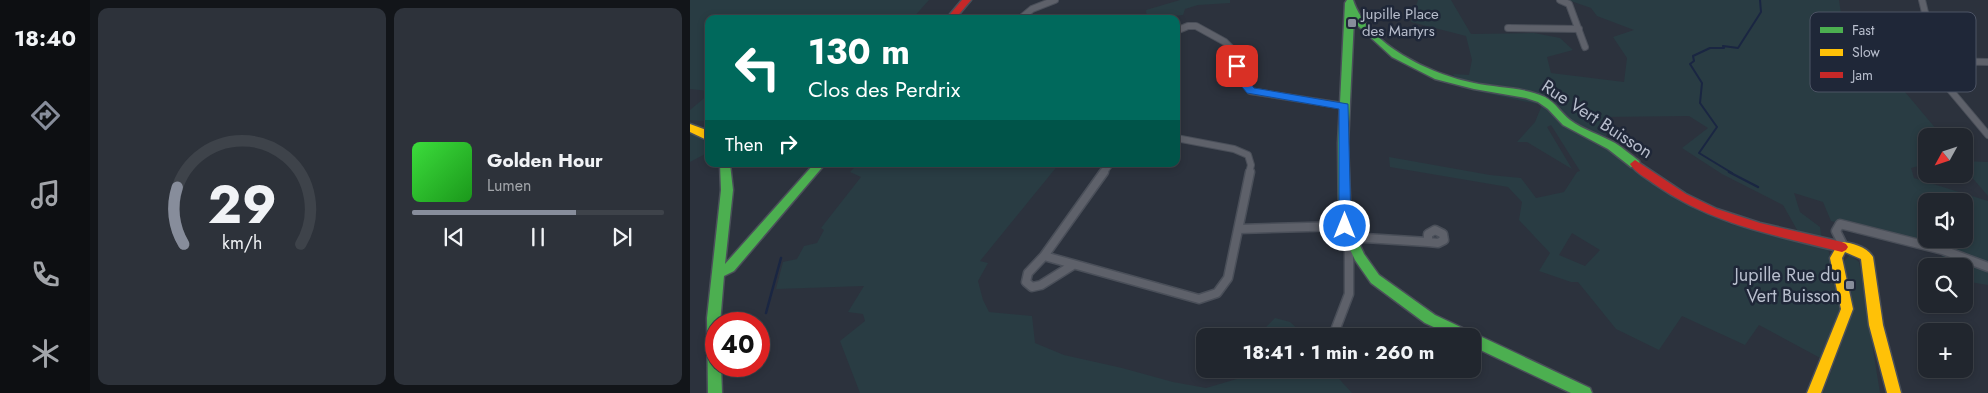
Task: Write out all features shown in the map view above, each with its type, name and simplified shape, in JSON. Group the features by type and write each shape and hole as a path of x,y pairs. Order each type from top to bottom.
{"street":[{"path":"954,15 967,0"},
{"path":"1024,15 1038,4 1055,0"},
{"path":"1560,0 1569,4 1585,47"},
{"path":"1336,328 1349,294 1344,106 1350,1"},
{"name":"Rue Vert Buisson","path":"1350,1 1360,23 1395,55 1438,77 1474,86 1528,95 1542,100 1552,107 1567,123 1612,146 1659,182 1711,212 1745,223 1843,247 1855,248 1867,257 1876,325 1894,393"},
{"path":"1180,30 1190,26 1198,26 1234,48 1238,55 1237,66 1243,82 1250,91 1344,106"},
{"path":"1508,28 1579,29"},
{"path":"1952,92 1988,135"},
{"path":"690,128 705,134"},
{"path":"1044,256 1199,299 1213,296 1223,290 1228,278 1239,229 1251,165 1248,156 1234,149 1180,139"},
{"path":"715,393 713,318 727,190 725,167"},
{"path":"717,274 730,267 817,167"},
{"path":"1073,264 1042,285 1032,287 1026,282 1028,273 1044,256 1108,167"},
{"path":"1814,393 1847,309 1836,258 1843,247 1836,232 1840,224 1943,250 1988,267"},
{"path":"1239,229 1347,232 1428,242"},
{"path":"1347,232 1359,257 1374,279 1430,319 1449,328"},
{"path":"1481,343 1584,393"}],"shaded area":[{"path":"690,0 929,0 916,15 705,15 705,91 690,89"},
{"path":"1180,0 1230,0 1230,3 1198,5 1185,9 1183,15 1147,15 1146,10"},
{"path":"1418,0 1451,0 1471,34 1534,33 1560,38 1573,50 1547,57 1551,73 1624,82 1627,58 1613,37 1634,30 1597,16 1591,8 1568,0 1839,0 1841,12 1810,12 1810,92 1905,92 1935,128 1918,128 1918,166 1911,168 1914,178 1918,179 1918,183 1930,183 1962,193 1918,193 1918,243 1831,221 1823,202 1794,193 1800,212 1820,227 1822,242 1800,235 1783,205 1722,174 1682,148 1708,128 1689,116 1603,117 1608,147 1656,184 1730,224 1828,249 1843,306 1824,360 1759,325 1745,345 1682,316 1659,350 1616,329 1578,282 1571,282 1539,271 1550,253 1519,220 1522,202 1508,187 1390,167 1389,157 1490,175 1521,178 1536,198 1564,192 1577,172 1580,171 1551,125 1547,127 1572,169 1527,142 1517,142 1535,122 1542,105 1461,88 1453,74 1469,75 1472,60 1466,36 1411,22","holes":["1572,233 1600,250 1585,266 1559,255"]},
{"path":"705,97 705,120 690,120 690,110"},
{"path":"690,132 697,134 705,141 705,154 690,162"},
{"path":"1973,161 1988,162 1988,196 1973,178"},
{"path":"855,167 1057,167 980,261 988,263 978,281 983,300 989,312 1032,316 1035,343 1064,355 1173,382 1206,388 1240,378 1338,378 1352,393 860,393 840,341 865,321 863,314 848,312 864,286 776,289 783,262 797,259 804,246 817,243 824,230 821,228 861,177 850,172"},
{"path":"1973,196 1988,201 1988,285 1973,282 1973,258 1943,258 1939,248 1973,248"},
{"path":"1850,255 1859,262 1880,393 1823,393 1845,334 1851,305 1844,261"},
{"path":"1275,318 1290,322 1297,328 1266,328"}],"waterway":[{"path":"1732,173 1699,153 1717,127 1700,103 1702,83 1690,64 1694,61 1693,56 1710,48 1724,48 1723,46 1738,48 1761,12 1760,0"},
{"path":"1729,172 1758,187"},
{"path":"766,312 781,258"}],"traffic: fast":[{"path":"1350,2 1343,143 1345,226 1359,257 1375,279 1430,319 1449,328"},
{"path":"1349,3 1360,23 1395,55 1438,77 1474,86 1528,95 1542,100 1552,107 1567,123 1612,146 1635,164"},
{"path":"715,393 713,318 727,190 725,167"},
{"path":"717,274 730,267 817,167"},
{"path":"1481,343 1585,393"}],"traffic: slow":[{"path":"690,128 705,134"},
{"path":"1814,393 1847,309 1836,258 1842,247 1855,250 1867,257 1876,325 1894,393"}],"traffic: jam":[{"path":"954,15 967,0"},
{"path":"1635,164 1683,197 1703,208 1760,228 1842,247"}],"place":[{"name":"Jupille Place des Martyrs","path":"1352,23"},
{"name":"Jupille Rue du Vert Buisson","path":"1850,285"}],"route":[{"path":"1237,66 1243,82 1250,91 1344,106 1345,226"}]}
